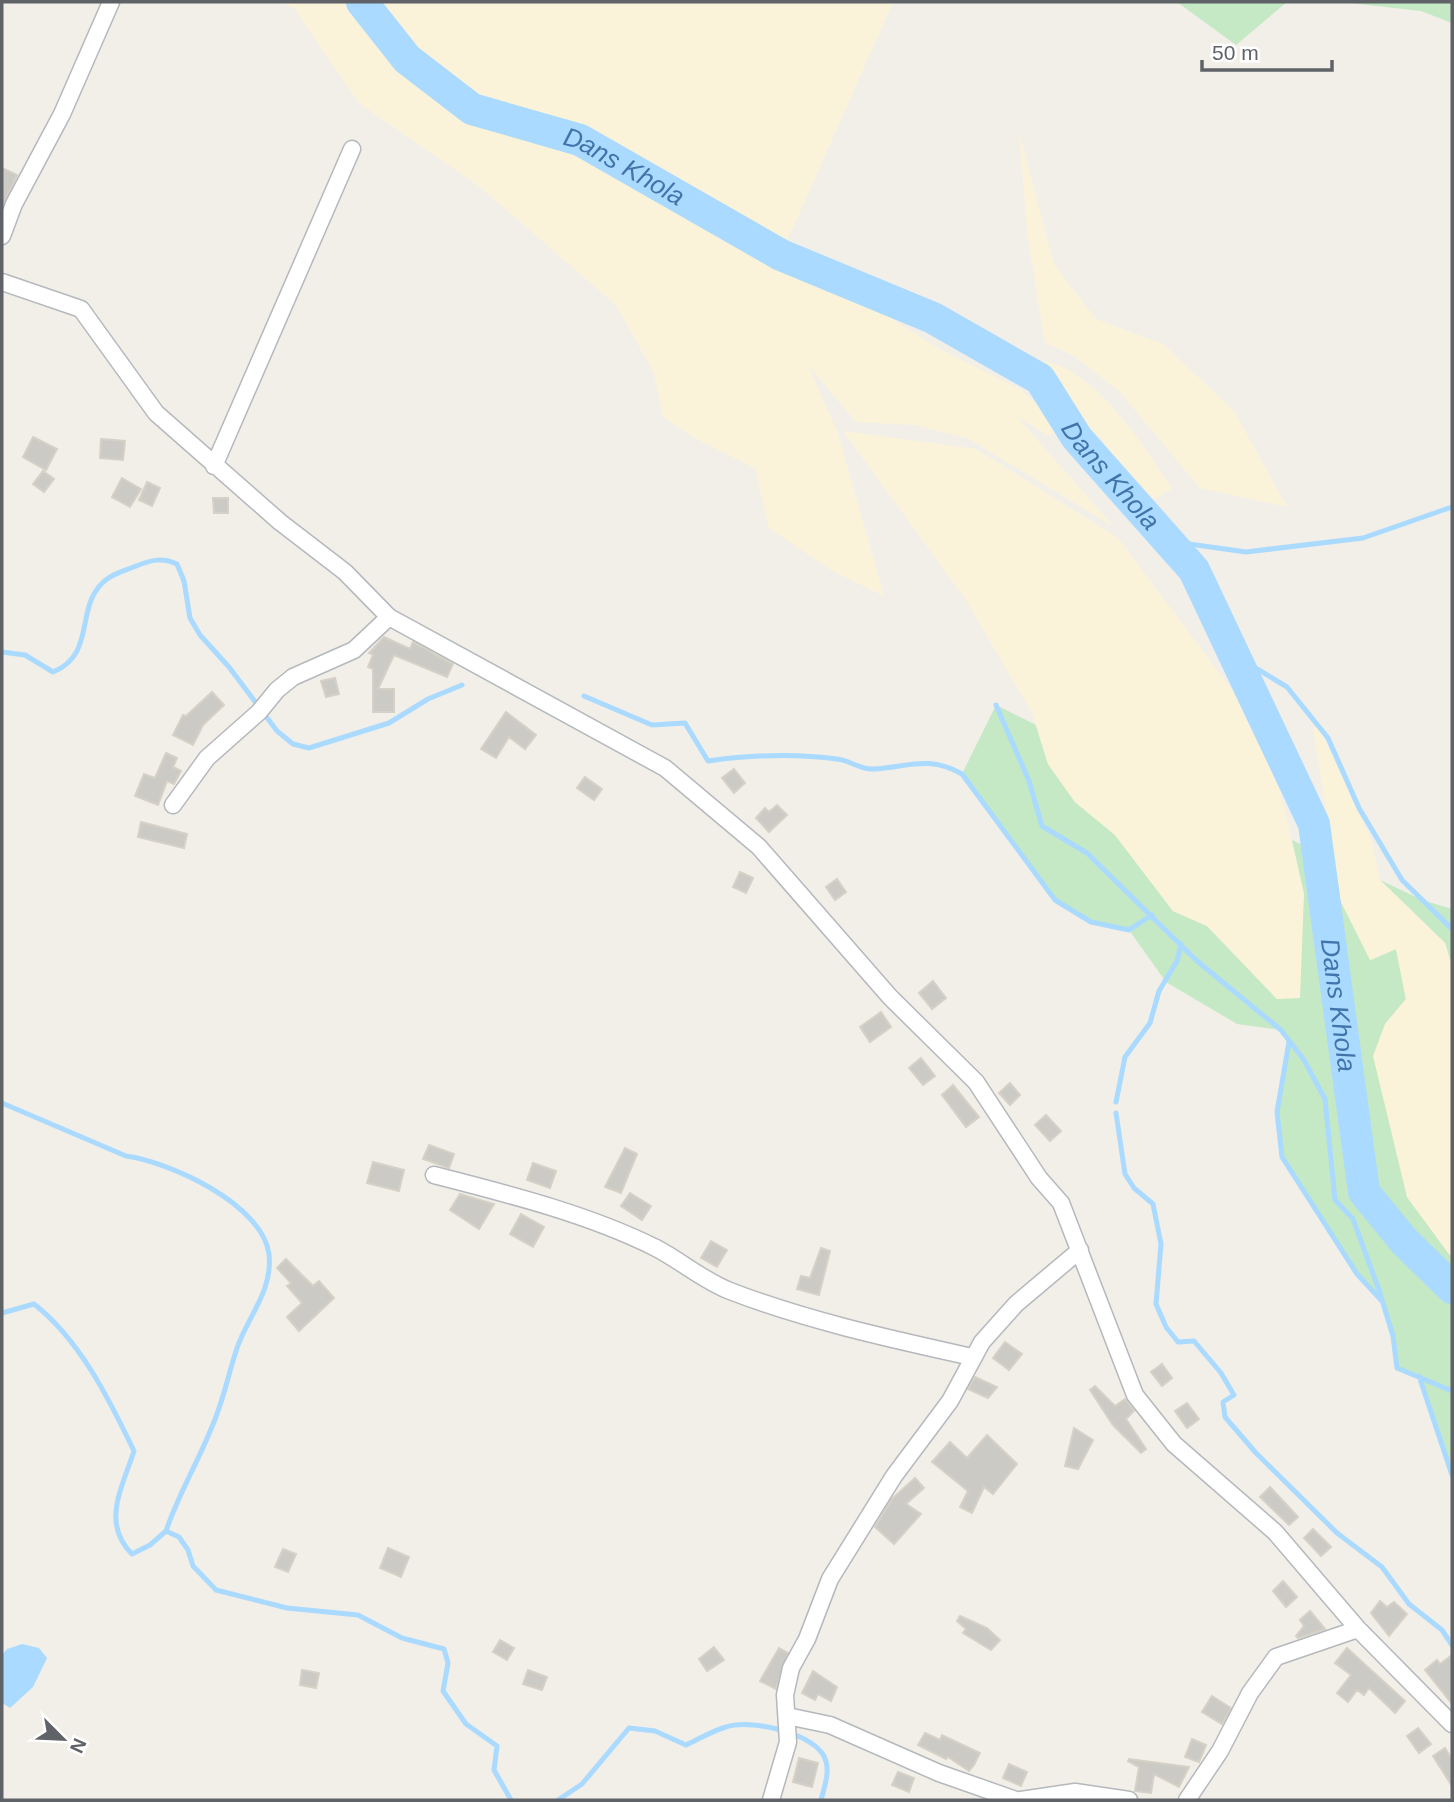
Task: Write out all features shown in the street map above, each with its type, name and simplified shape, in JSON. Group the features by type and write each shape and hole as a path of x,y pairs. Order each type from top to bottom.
{"street":[{"path":"2,236 14,204 62,114 111,2"},
{"path":"214,466 352,149"},
{"path":"2,282 81,309 156,413 214,466 345,572 389,617 665,768 759,847 890,997 976,1082 1039,1178 1061,1203 1135,1395 1174,1444 1275,1532 1358,1629 1452,1724"},
{"path":"173,806 207,758 259,712 276,690 293,677 354,650 389,617"},
{"path":"433,1175 506,1194 610,1230 655,1248 728,1290 870,1335 972,1357"},
{"path":"771,1800 789,1742 785,1695 791,1668 807,1639 830,1579 894,1476 950,1401 972,1357 1016,1304 1080,1250"},
{"path":"1187,1800 1220,1751 1250,1693 1276,1657 1358,1629"},
{"path":"787,1716 830,1725 939,1773 1018,1800 1075,1792 1129,1800"}],"green space":[{"path":"1177,2 1287,2 1236,45"},
{"path":"1341,2 1452,2 1452,23 1421,11"},
{"path":"996,705 1036,725 1048,764 1075,802 1115,835 1173,911 1207,926 1277,999 1304,894 1292,840 1335,861 1341,902 1371,960 1396,949 1406,999 1385,1024 1407,1197 1452,1258 1452,1475 1419,1376 1397,1368 1393,1336 1383,1303 1357,1274 1282,1157 1277,1112 1289,1041 1281,1030 1237,1024 1166,982 1129,930 1091,922 1055,900 962,774"},
{"path":"1380,880 1422,900 1452,909 1452,966 1445,943"}],"sand":[{"path":"279,2 893,2 781,255 800,275 846,289 870,301 893,320 940,349 1021,390 1062,426 1049,436 1016,416 1113,526 967,438 914,425 856,422 808,365 837,431 884,596 831,570 769,528 755,468 700,441 663,417 654,373 616,305 480,187 359,103 294,8"},
{"path":"1019,132 1054,265 1096,319 1163,344 1234,411 1287,507 1200,488 1119,391 1074,356 1045,343 1028,239"},
{"path":"1024,357 1065,368 1101,395 1127,424 1172,489 1149,502 1124,473 1103,441"},
{"path":"843,431 976,449 1118,538 1232,690 1279,786 1304,894 1300,998 1277,999 1207,926 1173,911 1115,835 1075,802 1048,764 1032,713 966,600"},
{"path":"1318,726 1371,839 1380,880 1445,943 1452,966 1452,1258 1407,1197 1373,1056 1385,1024 1406,999 1396,949 1370,960 1341,902 1313,728"}],"water":[{"path":"22,1644 39,1648 47,1658 33,1687 10,1708 2,1703 2,1655 7,1649"}],"building":[{"path":"2,168 17,175 2,207"},
{"path":"33,437 57,449 46,470 23,457"},
{"path":"101,439 125,441 123,460 100,458"},
{"path":"43,471 54,479 44,492 33,484"},
{"path":"122,478 141,489 130,507 112,497"},
{"path":"147,482 160,488 152,506 139,500"},
{"path":"213,498 228,498 228,513 214,513"},
{"path":"384,637 410,649 413,642 453,664 447,677 394,655 378,689 394,689 394,712 373,712 373,669 368,667 373,655 369,653"},
{"path":"335,678 339,694 326,697 321,681"},
{"path":"212,692 224,705 203,725 193,745 173,735 183,715 186,716"},
{"path":"506,712 536,735 525,749 509,737 496,758 481,749"},
{"path":"166,753 177,758 173,767 181,771 174,784 167,781 158,805 135,796 144,774 155,778"},
{"path":"734,769 745,783 734,793 722,778"},
{"path":"585,777 602,789 594,800 577,788"},
{"path":"777,805 787,815 769,832 756,818 765,808 769,812"},
{"path":"141,822 187,834 184,848 138,837"},
{"path":"740,872 753,878 746,893 733,887"},
{"path":"837,879 846,892 835,900 826,887"},
{"path":"933,981 946,998 932,1009 919,993"},
{"path":"881,1012 891,1027 870,1042 860,1027"},
{"path":"921,1058 935,1076 923,1085 909,1068"},
{"path":"1010,1083 1020,1095 1010,1105 999,1093"},
{"path":"953,1085 979,1117 966,1127 942,1095"},
{"path":"1046,1115 1061,1131 1050,1141 1035,1125"},
{"path":"429,1145 454,1154 449,1168 423,1159"},
{"path":"625,1148 637,1154 621,1193 605,1187"},
{"path":"373,1162 404,1170 399,1191 367,1183"},
{"path":"533,1163 556,1171 550,1188 527,1180"},
{"path":"630,1193 651,1206 642,1220 621,1206"},
{"path":"460,1194 494,1204 479,1229 450,1210"},
{"path":"521,1214 544,1227 533,1247 510,1234"},
{"path":"711,1241 727,1250 717,1267 701,1258"},
{"path":"821,1248 830,1251 819,1295 797,1289 801,1276 810,1278"},
{"path":"286,1259 313,1286 319,1281 334,1298 299,1331 287,1317 302,1303 287,1286 291,1283 277,1268"},
{"path":"1005,1342 1022,1354 1009,1370 993,1358"},
{"path":"1162,1364 1172,1378 1162,1386 1151,1372"},
{"path":"975,1377 997,1387 988,1398 968,1389"},
{"path":"1095,1386 1115,1406 1125,1399 1134,1411 1126,1419 1146,1449 1141,1453 1113,1425 1090,1390"},
{"path":"1187,1403 1199,1419 1187,1428 1175,1411"},
{"path":"1074,1428 1093,1440 1078,1469 1065,1466"},
{"path":"987,1435 1017,1464 993,1494 984,1487 972,1513 960,1507 968,1491 932,1462 950,1442 967,1458"},
{"path":"915,1478 924,1488 906,1504 921,1514 894,1544 875,1527 892,1499"},
{"path":"1270,1487 1298,1517 1289,1525 1260,1497"},
{"path":"1313,1529 1331,1547 1321,1556 1304,1538"},
{"path":"388,1548 409,1557 401,1577 380,1568"},
{"path":"283,1549 296,1554 288,1572 275,1567"},
{"path":"1283,1581 1297,1597 1286,1607 1273,1591"},
{"path":"1380,1601 1387,1607 1394,1602 1407,1614 1389,1636 1371,1613"},
{"path":"1310,1611 1325,1629 1298,1638 1296,1636 1304,1626 1300,1620"},
{"path":"960,1616 987,1628 1000,1640 991,1650 963,1633 966,1629 957,1621"},
{"path":"500,1640 514,1648 507,1660 493,1652"},
{"path":"714,1647 724,1660 707,1671 699,1659"},
{"path":"779,1648 788,1653 776,1689 760,1681"},
{"path":"1347,1648 1405,1701 1395,1713 1369,1688 1364,1695 1357,1690 1348,1702 1337,1693 1351,1675 1335,1663"},
{"path":"1452,1655 1452,1704 1425,1670 1437,1660 1440,1664"},
{"path":"302,1670 319,1673 316,1688 300,1685"},
{"path":"528,1670 547,1677 542,1690 523,1684"},
{"path":"813,1671 837,1687 831,1701 818,1694 815,1700 802,1693"},
{"path":"1212,1696 1231,1708 1222,1724 1202,1712"},
{"path":"1418,1728 1431,1744 1419,1753 1407,1736"},
{"path":"925,1733 940,1740 942,1735 980,1753 974,1765 969,1771 948,1757 946,1759 918,1745"},
{"path":"1192,1739 1206,1745 1199,1762 1185,1757"},
{"path":"1445,1748 1452,1759 1452,1786 1433,1756"},
{"path":"799,1758 818,1763 812,1787 793,1782"},
{"path":"1128,1761 1189,1767 1179,1787 1154,1774 1151,1793 1135,1791 1139,1767"},
{"path":"1009,1764 1027,1772 1021,1786 1003,1778"},
{"path":"898,1772 914,1778 909,1792 892,1785"}],"waterway":[{"name":"Dans Khola","path":"362,2 407,59 472,109 580,140 781,255 933,318 1040,379 1077,438 1194,570 1314,824 1364,1192 1404,1241 1452,1288"},
{"path":"1168,541 1246,552 1363,538 1452,507"},
{"path":"2,652 25,655 53,672 67,664 81,641 97,589 117,573 161,560 177,564 184,581 190,618 200,635 229,667 277,731 293,744 309,748 389,723 428,699 462,685"},
{"path":"1234,655 1287,687 1328,738 1359,808 1402,880 1452,929"},
{"path":"584,696 652,725 685,723 708,761 789,755 842,760 868,769 918,764 950,768 962,774 1055,900 1091,922 1129,930 1152,915"},
{"path":"996,705 1029,781 1042,826 1087,853 1197,961 1281,1030 1304,1060 1325,1099 1335,1200 1353,1219 1393,1336 1397,1368 1452,1391"},
{"path":"1116,1102 1125,1057 1150,1023 1159,991 1177,961 1181,944"},
{"path":"1289,1042 1277,1112 1282,1157 1357,1274 1381,1300"},
{"path":"2,1103 126,1156 189,1176 232,1203 250,1218 263,1236 269,1254 264,1292 237,1348 215,1419 166,1531"},
{"path":"1116,1113 1125,1174 1134,1188 1153,1204 1161,1244 1156,1304 1166,1327 1178,1342 1194,1341 1221,1373 1234,1395 1223,1402 1225,1417 1256,1453 1337,1533 1382,1567 1409,1604 1442,1630 1452,1645"},
{"path":"2,1313 34,1304 66,1335 104,1391 134,1451 120,1492 116,1518 123,1542 132,1554 150,1545 166,1531 179,1537 188,1550 193,1566 216,1590 287,1608 358,1615 402,1638 444,1649 448,1663 443,1691 466,1724 497,1746 494,1770 511,1800"},
{"path":"1419,1376 1452,1475"},
{"path":"558,1800 582,1784 629,1728 655,1731 686,1745 736,1725 763,1726 791,1733 822,1753 827,1770 821,1800"}]}
